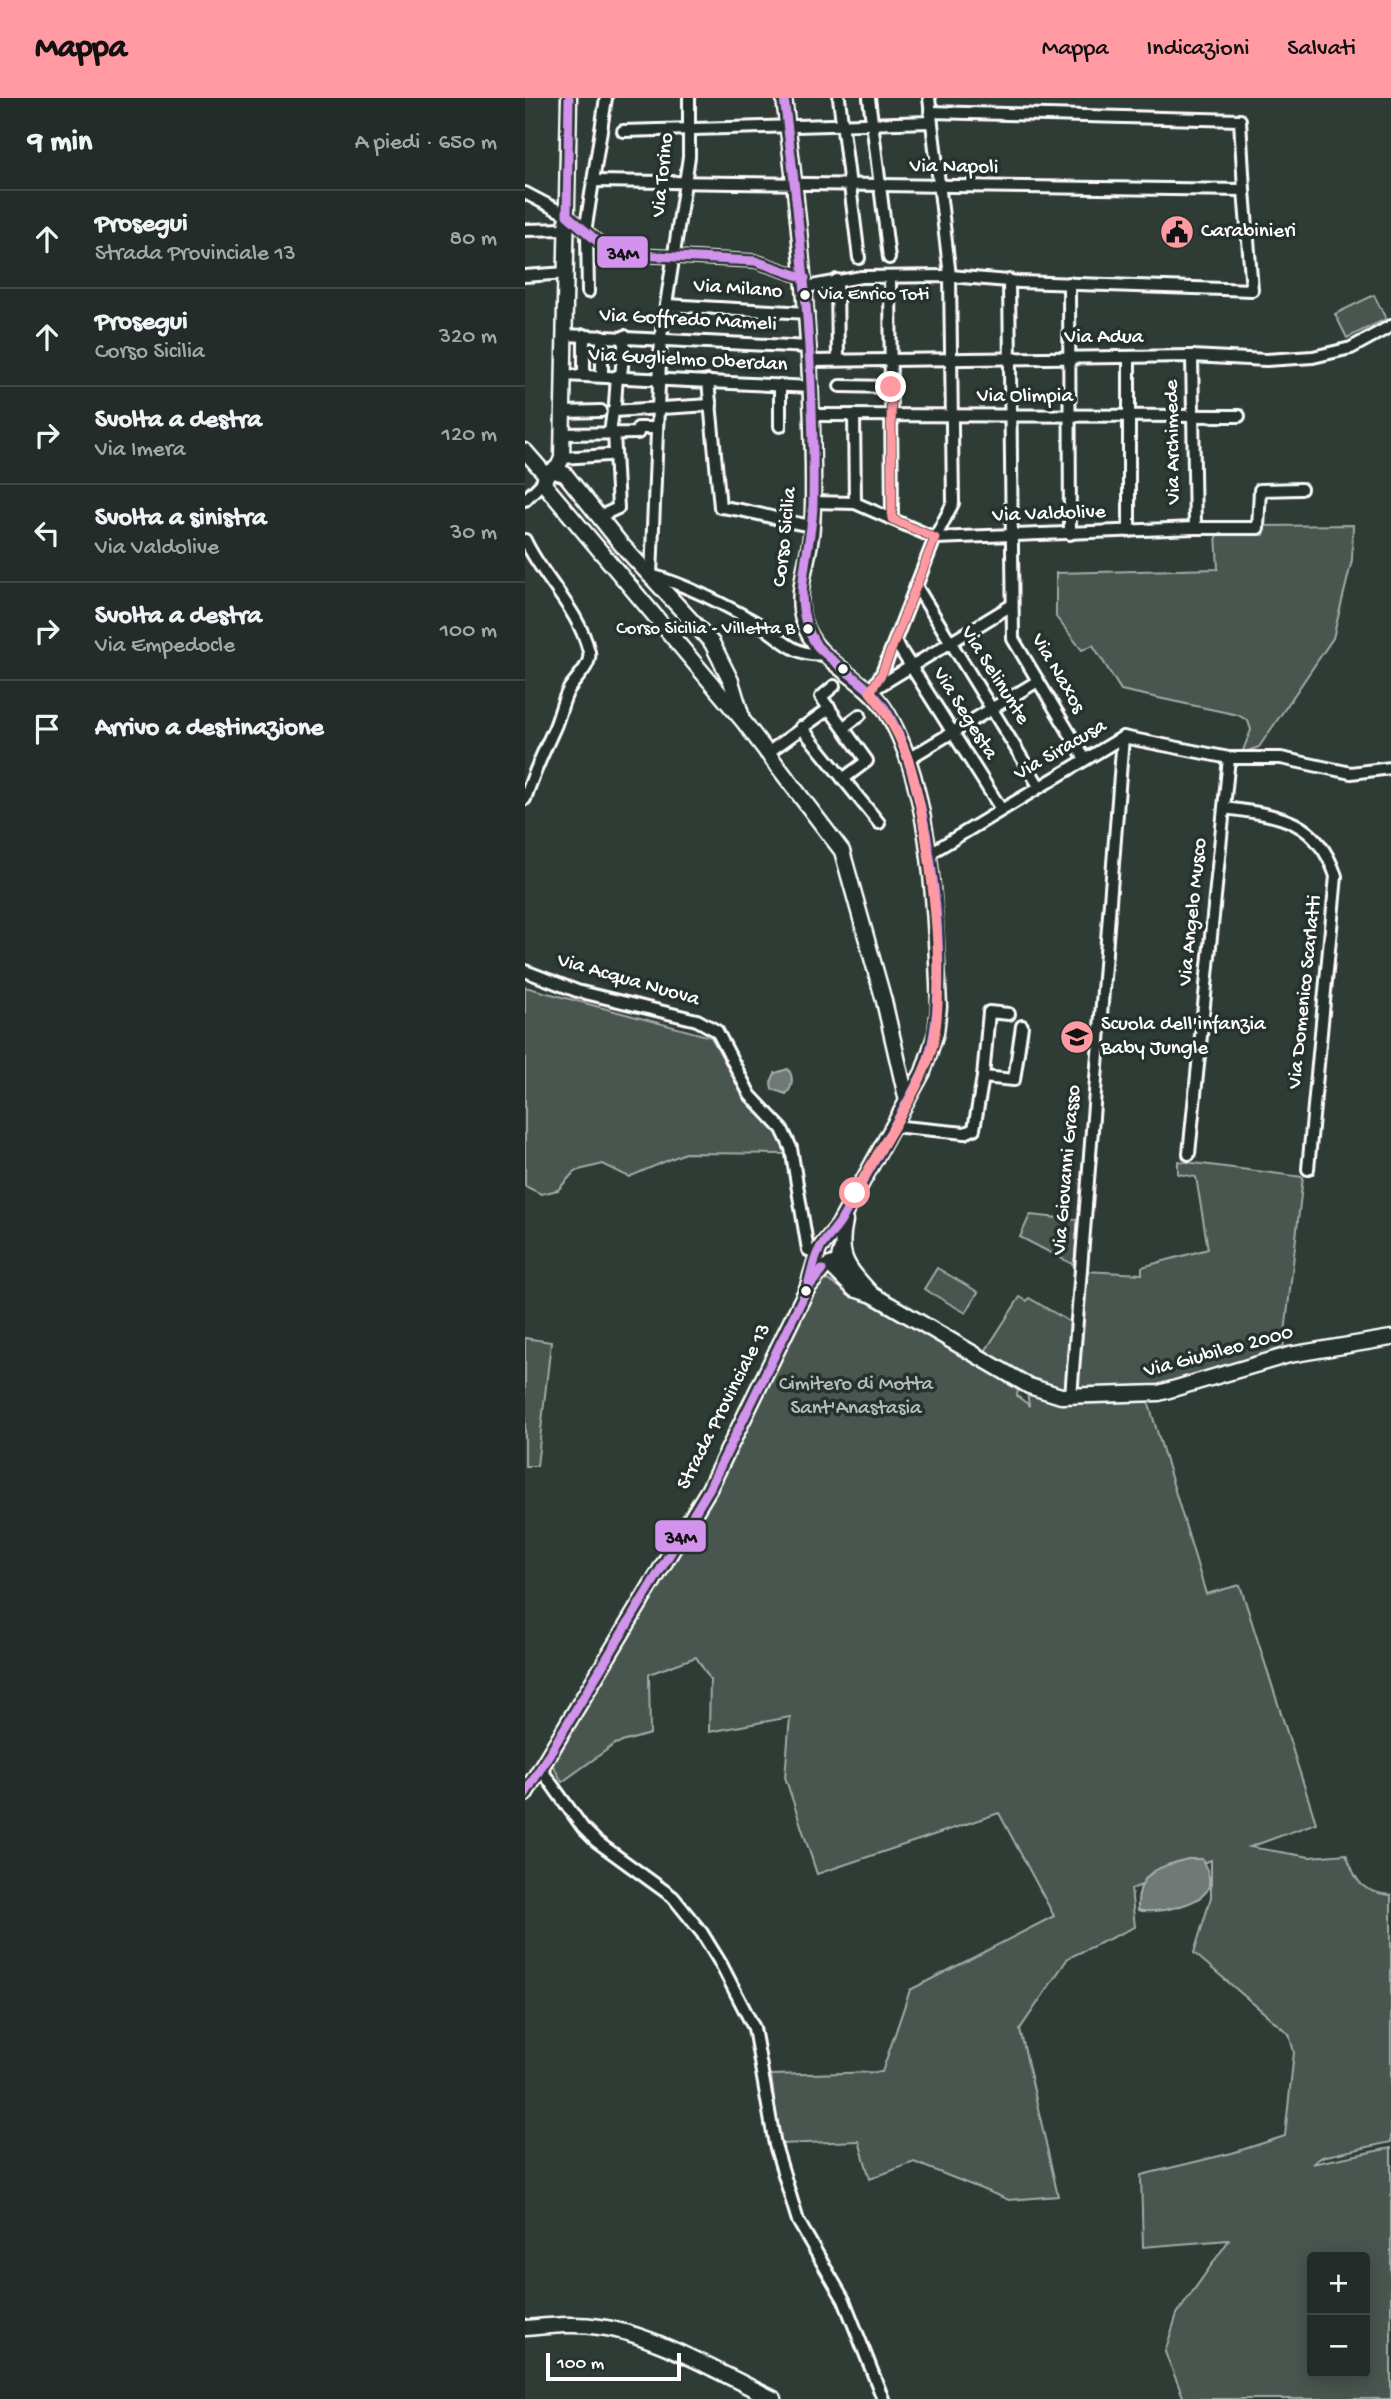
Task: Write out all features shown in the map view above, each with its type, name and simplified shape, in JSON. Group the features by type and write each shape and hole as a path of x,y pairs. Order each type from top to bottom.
{"main road":[{"path":"544,477 562,458 569,98"},
{"name":"Corso Sicilia","path":"784,98 806,282 810,354 812,526 800,605 806,629 824,654 870,692 884,708 908,759 922,813 939,1019 931,1052 907,1101"},
{"path":"525,451 544,477 546,488 744,722 831,835 847,863 907,1101 822,1255 838,1262 847,1210"},
{"path":"544,477 565,474 593,511 712,643 731,681 744,722"},
{"path":"577,525 593,511"},
{"path":"720,694 725,693 731,681"},
{"path":"841,1250 856,1277 873,1295"},
{"name":"Via Giubileo 2000","path":"822,1255 854,1289 873,1295 1030,1386 1071,1396 1159,1393 1289,1355 1391,1338"},
{"name":"Strada Provinciale 13","path":"525,1794 709,1489 822,1255"},
{"path":"525,2328 570,2324 635,2334 774,2399"}],"street":[{"path":"588,292 587,230 606,98"},
{"name":"Via Torino","path":"651,575 661,337 676,257 689,157 688,98"},
{"path":"839,98 859,258"},
{"path":"869,98 889,258"},
{"path":"870,692 882,673 935,538 953,503 950,276 929,98"},
{"path":"525,193 566,224 587,230 601,246 637,255 755,261 806,282 890,276 950,276 1252,290 1240,120 931,117 788,127 623,131"},
{"name":"Via Napoli","path":"593,181 795,186 1244,190"},
{"path":"525,230 566,224"},
{"path":"525,276 566,273"},
{"path":"890,276 892,519"},
{"path":"837,280 838,360"},
{"name":"Via Naxos","path":"1009,280 1013,639 1085,759"},
{"path":"1069,283 1070,534"},
{"name":"Via Milano","path":"666,305 808,313"},
{"name":"Via Adua","path":"810,354 838,360 1192,356 1266,360 1313,357 1351,348 1391,326"},
{"name":"Via Goffredo Mameli","path":"565,335 661,337 810,354"},
{"path":"584,375 585,335"},
{"path":"601,336 602,375"},
{"path":"593,511 618,508 612,433 625,336"},
{"name":"Via Archimede","path":"1192,356 1195,528"},
{"path":"1129,358 1129,531"},
{"name":"Via Guglielmo Oberdan","path":"564,374 811,387"},
{"path":"708,381 720,507 753,510 763,518 812,526"},
{"path":"780,426 781,385"},
{"path":"840,386 891,387"},
{"path":"614,408 711,405"},
{"path":"563,412 601,411"},
{"name":"Via Olimpia","path":"811,415 1239,416"},
{"path":"854,415 856,503"},
{"path":"563,434 638,433 638,428 656,428"},
{"path":"562,458 608,455"},
{"path":"525,500 544,477"},
{"name":"Via Valdolive","path":"812,502 856,503 935,538 1258,528 1260,490 1301,489"},
{"path":"525,540 532,556 573,613 589,653 589,661 567,692 555,727 539,756 525,799"},
{"path":"651,575 680,584 756,622 793,649 809,656 824,654"},
{"name":"Via Selinunte","path":"916,586 1039,786"},
{"path":"870,692 1012,605"},
{"name":"Via Segesta","path":"895,641 1001,809"},
{"path":"908,759 1038,681"},
{"path":"834,686 821,697 867,761 843,779"},
{"path":"766,754 831,708"},
{"path":"843,727 860,715"},
{"path":"801,727 879,823"},
{"name":"Via Siracusa","path":"927,855 1123,737 1229,758 1281,758 1351,773 1391,768"},
{"name":"Via Giovanni Grasso","path":"1071,1396 1123,737"},
{"name":"Via Angelo Musco","path":"1189,1154 1229,758"},
{"name":"Via Domenico Scarlatti","path":"1224,808 1290,819 1321,844 1336,876 1308,1170"},
{"name":"Via Acqua Nuova","path":"525,971 577,991 697,1020 717,1031 750,1094 782,1129 791,1148 822,1255 808,1267 799,1306"},
{"path":"892,1126 965,1133 974,1129 983,1077 989,1012 1009,1014"},
{"path":"983,1077 1014,1080 1022,1027"},
{"path":"540,1768 583,1828 596,1841 657,1883 681,1906 702,1933 726,1974 756,2036 775,2146 798,2221 844,2300 882,2397"}],"green space":[{"path":"1374,295 1386,319 1347,338 1335,314"},
{"path":"1353,525 1352,560 1333,638 1259,747 1242,753 1251,730 1248,721 1238,715 1121,690 1093,645 1082,650 1056,617 1056,573 1218,569 1216,533 1264,535 1265,526"},
{"path":"525,987 711,1037 748,1099 778,1133 786,1154 685,1153 629,1177 603,1164 575,1171 558,1190 541,1194 525,1186"},
{"path":"1178,1161 1303,1177 1283,1350 1167,1387 1077,1389 1075,1384 1085,1271 1142,1274 1142,1267 1208,1249 1196,1177 1178,1174"},
{"path":"1030,1215 1078,1220 1074,1265 1020,1237"},
{"path":"937,1268 978,1292 966,1313 924,1289"},
{"name":"Cimitero di Motta Sant'Anastasia","path":"820,1276 967,1357 1018,1390 1017,1396 1029,1405 1027,1392 1073,1404 1148,1401 1206,1594 1240,1585 1316,1823 1250,1847 1310,1857 1346,1854 1361,1884 1372,1891 1391,1895 1391,2142 1322,2157 1312,2164 1391,2148 1391,2399 1184,2399 1165,2352 1177,2314 1229,2240 1143,2247 1141,2175 1232,2153 1285,2136 1294,2052 1289,2034 1194,1953 1211,1897 1211,1860 1131,1889 1135,1927 1068,1958 1020,2029 1058,2196 1009,2200 914,2162 870,2179 859,2141 780,2144 771,2075 882,2072 910,1990 1054,1916 999,1813 817,1874 785,1777 790,1717 709,1732 710,1679 696,1657 649,1674 650,1734 615,1744 562,1782 552,1764 711,1497"},
{"path":"1020,1297 1027,1301 1029,1298 1070,1322 1066,1383 1061,1391 1033,1382 984,1353"},
{"path":"525,1338 551,1342 537,1466 525,1466"}],"shaded area":[{"path":"788,1069 792,1079 786,1094 772,1089 771,1082 775,1073"},
{"path":"1188,1859 1202,1859 1209,1879 1205,1893 1188,1903 1166,1910 1138,1910 1138,1898 1145,1880 1158,1869"}],"transit line":[{"name":"34M","path":"569,98 567,215 605,248 637,255 755,261 805,278"},
{"name":"34M","path":"784,98 801,249 812,401 813,502 803,576 803,612 817,646 877,698 901,740 915,783 926,834 938,944 938,995 933,1040 922,1074 842,1219 820,1248 807,1289"},
{"name":"34M","path":"525,1794 709,1489 807,1289 822,1270"}],"place":[{"name":"Carabinieri","path":"1177,232"},
{"name":"Via Enrico Toti","path":"805,295"},
{"name":"Corso Sicilia - Villetta B","path":"808,629"},
{"name":"Scuola dell'infanzia Baby Jungle","path":"1077,1037"}],"route":[{"path":"855,1193 923,1072 939,1019 936,948 922,813 902,744 884,708 870,692 882,673 935,538 892,519 891,387"}]}
